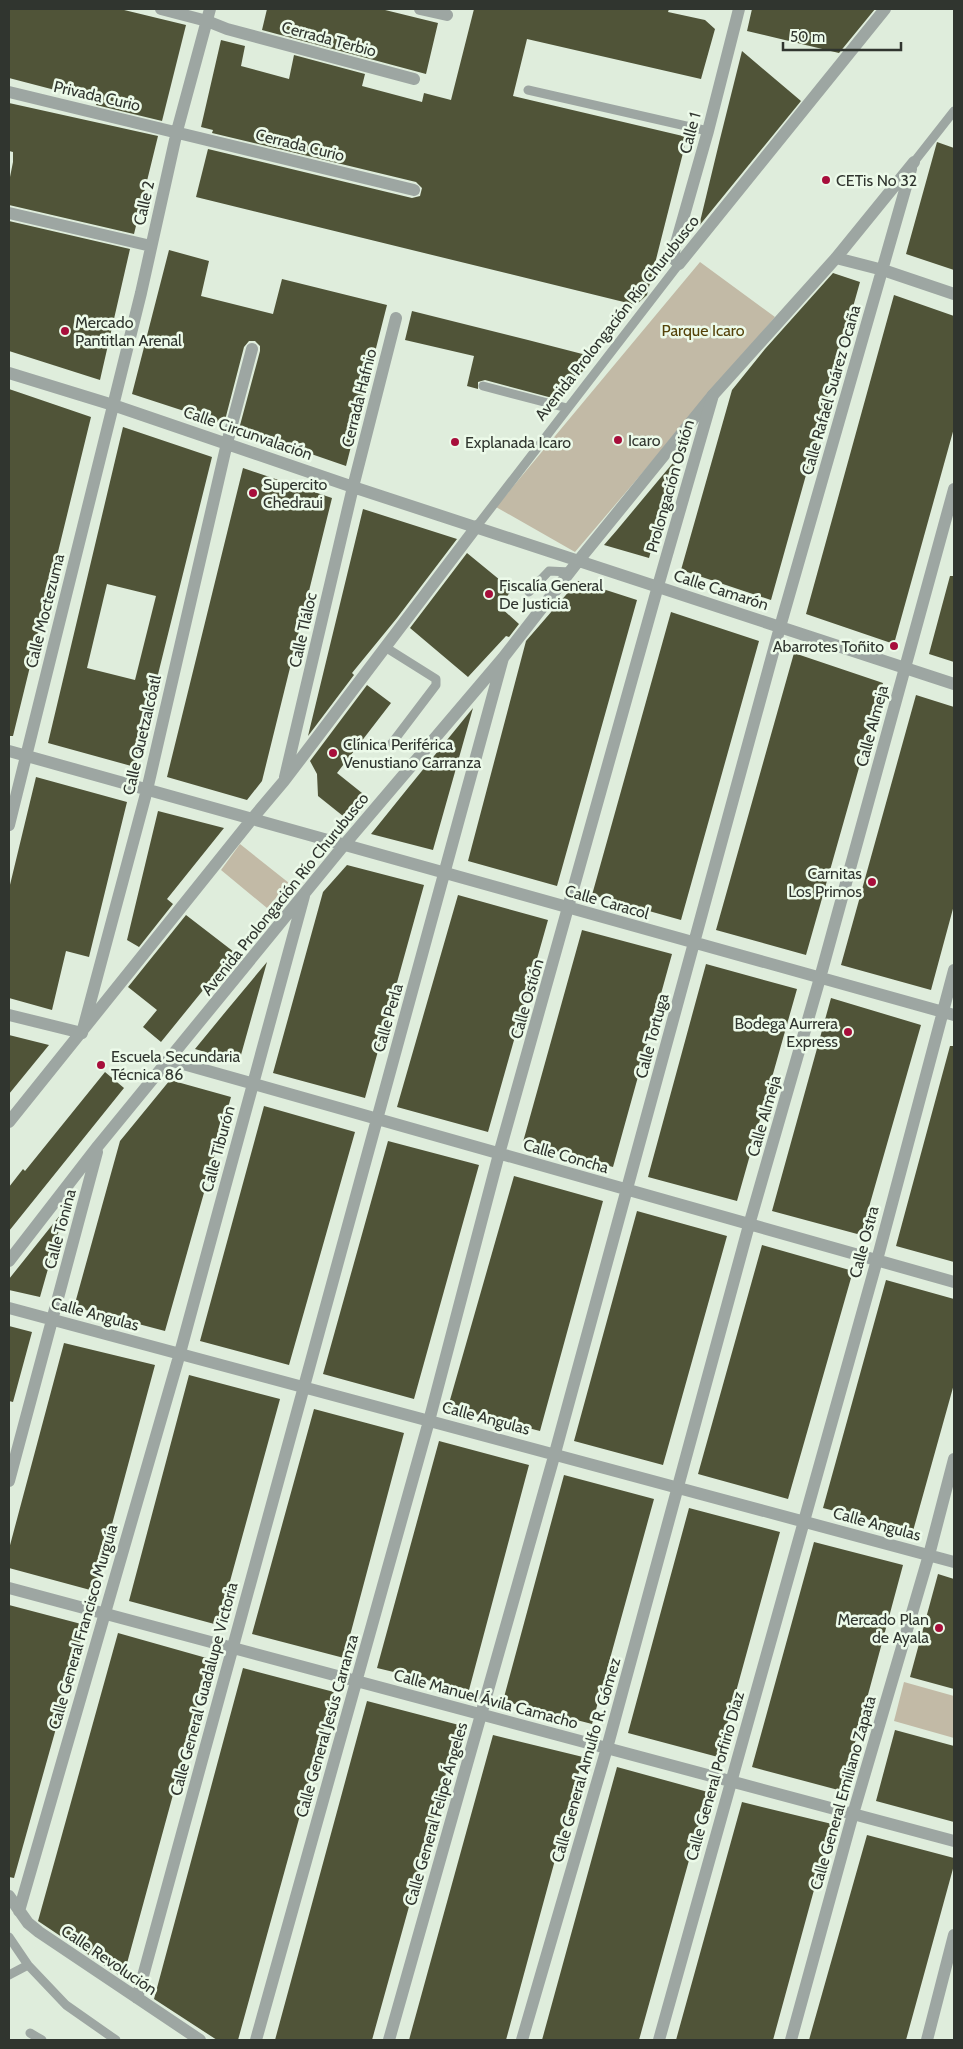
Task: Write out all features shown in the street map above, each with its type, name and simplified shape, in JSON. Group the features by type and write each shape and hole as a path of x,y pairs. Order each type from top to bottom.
{"street":[{"name":"Cerrada Terbio","path":"161,9 209,15 227,29 414,79"},
{"path":"420,9 446,15"},
{"name":"Calle 1","path":"679,264 673,258 675,247 708,131 738,9"},
{"name":"Avenida Prolongación Río Churubusco","path":"679,264 885,9"},
{"name":"Calle 2","path":"113,405 177,131 209,15"},
{"name":"Privada Curio","path":"9,92 177,131"},
{"name":"Cerrada Curio","path":"177,131 414,190"},
{"name":"Avenida Prolongación Río Churubusco","path":"9,1262 98,1146 344,845 502,658 713,395 836,258 914,162"},
{"name":"Calle Rafaél Suárez Ocaña","path":"780,627 914,162"},
{"path":"9,213 151,246"},
{"path":"836,258 883,270 954,294"},
{"name":"Cerrada Hafnio","path":"353,486 396,318"},
{"name":"Calle Quetzalcóatl","path":"82,1033 146,790 227,442 252,349"},
{"name":"Calle Circunvalación","path":"9,373 227,442 353,486 477,526"},
{"name":"Prolongación Ostión","path":"658,586 713,395"},
{"name":"Calle Moctezuma","path":"9,825 113,405"},
{"name":"Calle Tláloc","path":"284,782 353,486"},
{"name":"Calle Almeja","path":"678,1487 954,489"},
{"name":"Avenida Prolongación Río Churubusco","path":"9,1122 252,819 284,782 477,526"},
{"name":"Calle Camarón","path":"477,526 954,684"},
{"name":"Calle Ostión","path":"429,1421 499,1154 658,586"},
{"name":"Calle Tortuga","path":"555,1453 780,627"},
{"name":"Calle Perla","path":"302,1387 445,873 502,658"},
{"name":"Calle Caracol","path":"9,751 948,1014"},
{"name":"Calle Tiburón","path":"180,1353 304,896"},
{"name":"Calle Ostra","path":"804,1522 948,1014 954,970"},
{"path":"9,1015 82,1033"},
{"name":"Calle Concha","path":"169,1060 954,1282"},
{"name":"Calle Tonina","path":"9,1481 98,1146"},
{"name":"Calle Angulas","path":"9,1308 555,1453 954,1562"},
{"name":"Calle General Francisco Murguía","path":"19,1911 180,1353"},
{"name":"Calle General Guadalupe Victoria","path":"137,1998 302,1387"},
{"name":"Calle General Jesús Carranza","path":"256,2040 429,1421"},
{"name":"Calle General Felipe Ángeles","path":"389,2040 555,1453"},
{"name":"Calle General Emiliano Zapata","path":"791,2040 853,1814 929,1555 954,1460"},
{"name":"Calle General Arnulfo R. Gómez","path":"522,2040 607,1748 678,1487"},
{"name":"Calle General Porfirio Díaz","path":"659,2040 804,1522"},
{"name":"Calle Manuel Ávila Camacho","path":"9,1588 954,1841"},
{"name":"Calle Revolución","path":"9,1896 28,1923 39,1932 200,2040"},
{"path":"927,2040 954,1935"}],"lane":[{"path":"528,90 708,131"},
{"name":"Avenida Prolongación Río Churubusco","path":"914,162 954,112"},
{"name":"Avenida Prolongación Río Churubusco","path":"477,526 679,264"},
{"path":"483,386 567,408"},
{"path":"530,592 548,572 553,570 570,572"},
{"path":"385,647 436,679 436,685 392,743"},
{"path":"9,1937 28,1965 66,2005 116,2040"},
{"path":"9,1975 28,1965"},
{"path":"30,2033 42,2040"}],"green space":[{"name":"Parque Icaro","path":"700,262 775,317 575,552 496,507"},
{"path":"240,844 289,883 267,908 221,870"},
{"path":"904,1682 954,1696 954,1738 894,1721"}],"building":[{"path":"9,9 120,9 186,25 162,121 96,105 97,101 9,78"},
{"path":"267,9 381,9 438,23 426,74 262,30"},
{"path":"474,9 669,9 668,12 705,20 715,29 701,79 527,39 513,96 687,137 647,295 636,305 196,197 208,149 412,198 420,196 422,188 416,182 212,133 213,130 201,127 221,40 245,46 241,66 289,79 294,55 365,74 362,86 422,102 424,93 451,100"},
{"path":"752,9 875,9 839,53 747,31"},
{"path":"742,51 801,101 699,226 720,139"},
{"path":"9,103 158,136 134,234 9,205 9,182 13,152 9,151"},
{"path":"937,142 954,148 954,270 906,254"},
{"name":"Mercado Pantitlan Arenal","path":"9,221 130,249 100,380 9,351"},
{"path":"169,250 209,261 201,296 273,314 282,279 387,305 346,466 239,429 260,351 260,346 255,341 249,341 244,347 224,424 132,394"},
{"path":"833,273 860,282 771,600 681,570 732,390 765,349"},
{"path":"894,295 954,316 954,428 894,644 806,614"},
{"path":"412,311 594,357 560,400 485,380 478,382 478,389 467,386 474,356 405,340"},
{"path":"9,389 91,417 13,736 9,736"},
{"path":"123,427 212,457 135,767 48,743","holes":["107,584 156,596 135,680 87,668"]},
{"path":"677,458 649,558 604,545 617,530"},
{"path":"243,468 332,498 262,781 247,800 167,777"},
{"path":"363,509 457,539 352,673 354,675 308,736"},
{"path":"467,553 512,590 499,606 519,624 509,637 506,636 468,677 410,628"},
{"path":"950,576 954,576 954,662 929,654"},
{"path":"578,581 637,600 557,886 468,861 526,641"},
{"path":"671,612 759,641 681,920 592,895"},
{"path":"794,653 883,683 806,955 716,930"},
{"name":"Clínica Periférica Venustiano Carranza","path":"367,685 391,703 337,773 367,797 348,820 318,796 317,774 310,761"},
{"path":"916,695 954,707 954,905 931,990 841,965"},
{"path":"473,708 433,850 371,834 408,788"},
{"path":"36,777 127,802 89,957 66,951 52,1010 9,998 9,889"},
{"path":"158,811 224,828 167,899 173,904 139,947 127,940"},
{"path":"347,865 424,885 365,1098 273,1073 323,892"},
{"path":"458,895 548,920 488,1132 397,1107"},
{"path":"186,915 234,952 161,1042 143,1027 157,1010 128,987"},
{"path":"582,930 672,954 613,1167 523,1142"},
{"path":"267,962 239,1062 195,1049 227,1010"},
{"path":"706,964 797,989 737,1201 648,1177"},
{"path":"831,998 921,1025 861,1235 772,1211"},
{"path":"9,1035 49,1045 9,1094"},
{"path":"950,1046 954,1046 954,1262 896,1246"},
{"path":"105,1072 124,1088 9,1231 9,1187 23,1169 25,1171"},
{"path":"170,1080 231,1097 165,1331 74,1307 120,1141"},
{"path":"264,1106 355,1132 289,1365 200,1341"},
{"path":"388,1141 479,1165 414,1399 323,1374"},
{"path":"514,1176 603,1201 540,1431 448,1407"},
{"path":"65,1209 40,1297 9,1290 9,1279"},
{"path":"637,1211 727,1236 663,1465 574,1441"},
{"path":"762,1245 853,1271 788,1499 698,1474"},
{"path":"886,1280 954,1299 954,1384 913,1531 823,1508"},
{"path":"9,1326 32,1332 13,1402 9,1401"},
{"path":"64,1343 155,1365 94,1591 9,1568 9,1549"},
{"path":"189,1375 280,1399 218,1625 129,1601"},
{"path":"314,1409 404,1433 344,1658 252,1634"},
{"path":"439,1441 529,1465 469,1690 377,1668"},
{"path":"564,1475 654,1499 592,1724 503,1701"},
{"path":"689,1508 780,1532 718,1757 628,1733"},
{"path":"814,1542 903,1565 842,1791 752,1767"},
{"name":"Mercado Plan de Ayala","path":"938,1574 954,1579 954,1689 910,1677"},
{"path":"9,1605 85,1625 14,1878 9,1877"},
{"path":"118,1633 210,1659 123,1978 38,1921"},
{"path":"243,1668 334,1692 238,2040 217,2040 154,1999"},
{"path":"367,1701 459,1725 448,1766 372,2040 275,2040"},
{"path":"895,1730 954,1746 954,1822 876,1801"},
{"path":"493,1735 583,1757 506,2040 409,2040"},
{"path":"617,1767 708,1792 639,2040 542,2040"},
{"path":"742,1802 832,1824 773,2040 676,2040"},
{"path":"867,1835 954,1858 954,1865 906,2040 809,2040"}],"place":[{"name":"CETis No 32","path":"826,180"},
{"name":"Mercado Pantitlan Arenal","path":"65,331"},
{"name":"Icaro","path":"618,440"},
{"name":"Explanada Icaro","path":"455,442"},
{"name":"Supercito Chedraui","path":"253,493"},
{"name":"Fiscalía General De Justicia","path":"489,594"},
{"name":"Abarrotes Toñito","path":"894,646"},
{"name":"Clínica Periférica Venustiano Carranza","path":"333,753"},
{"name":"Carnitas Los Primos","path":"872,882"},
{"name":"Bodega Aurrera Express","path":"848,1032"},
{"name":"Escuela Secundaria Técnica 86","path":"101,1065"},
{"name":"Mercado Plan de Ayala","path":"939,1628"}]}
